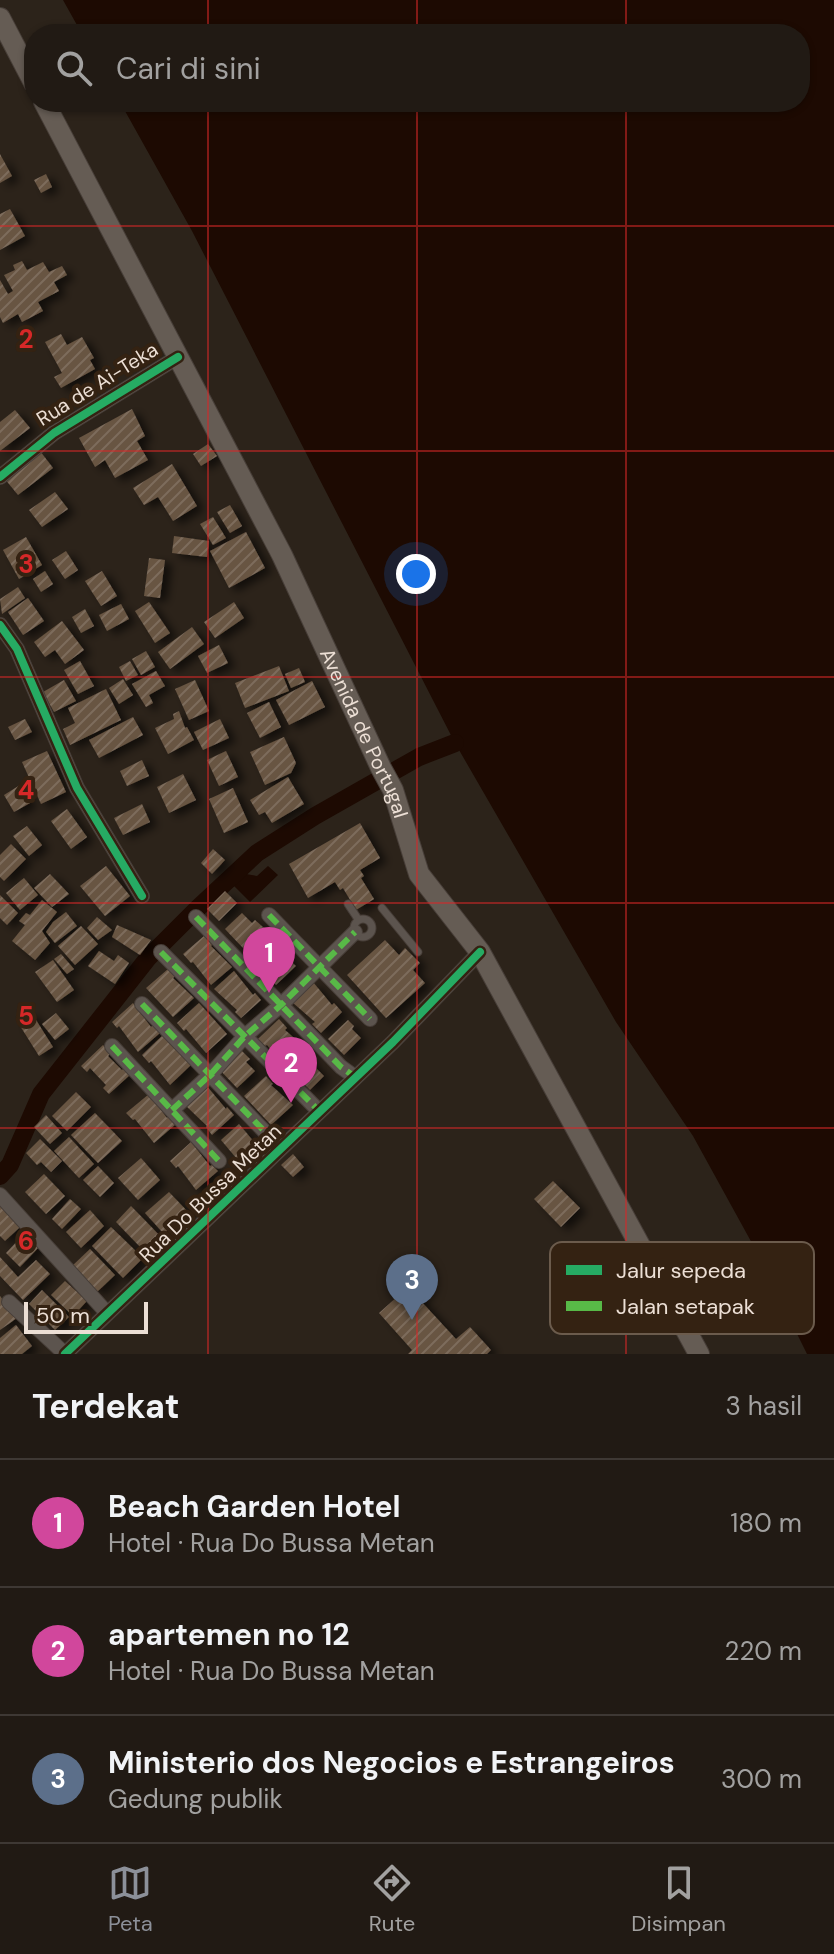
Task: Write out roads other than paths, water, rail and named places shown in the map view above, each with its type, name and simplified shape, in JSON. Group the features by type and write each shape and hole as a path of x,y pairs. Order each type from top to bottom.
{"main road":[{"path":"0,18 24,64"},
{"name":"Avenida de Portugal","path":"49,112 282,555 393,790 419,874 480,952 638,1242"},
{"name":"Avenida de Portugal","path":"688,1334 699,1354"}],"street":[{"name":"Rua de Ai-Teka","path":"0,477 54,433 178,357"},
{"path":"0,625 17,649 77,788 142,896"},
{"path":"269,915 370,1019"},
{"path":"196,917 342,1068 355,1077"},
{"path":"172,1110 210,1075 245,1036 281,1005 356,926"},
{"path":"161,952 319,1111"},
{"name":"Rua Do Bussa Metan","path":"64,1354 355,1077 480,952"},
{"path":"142,1004 267,1134"},
{"path":"112,1046 219,1161"},
{"path":"0,1195 107,1313"},
{"path":"9,1302 64,1354"}],"lane":[{"path":"348,904 356,926"},
{"path":"382,908 418,952"}],"waterway":[{"path":"0,1176 10,1165 41,1094 148,958 198,908 257,853 419,757 455,743"}],"place":[{"name":"Beach Garden Hotel","path":"269,993"},
{"name":"apartemen no 12","path":"291,1103"},
{"name":"Ministerio dos Negocios e Estrangeiros","path":"412,1320"}]}
